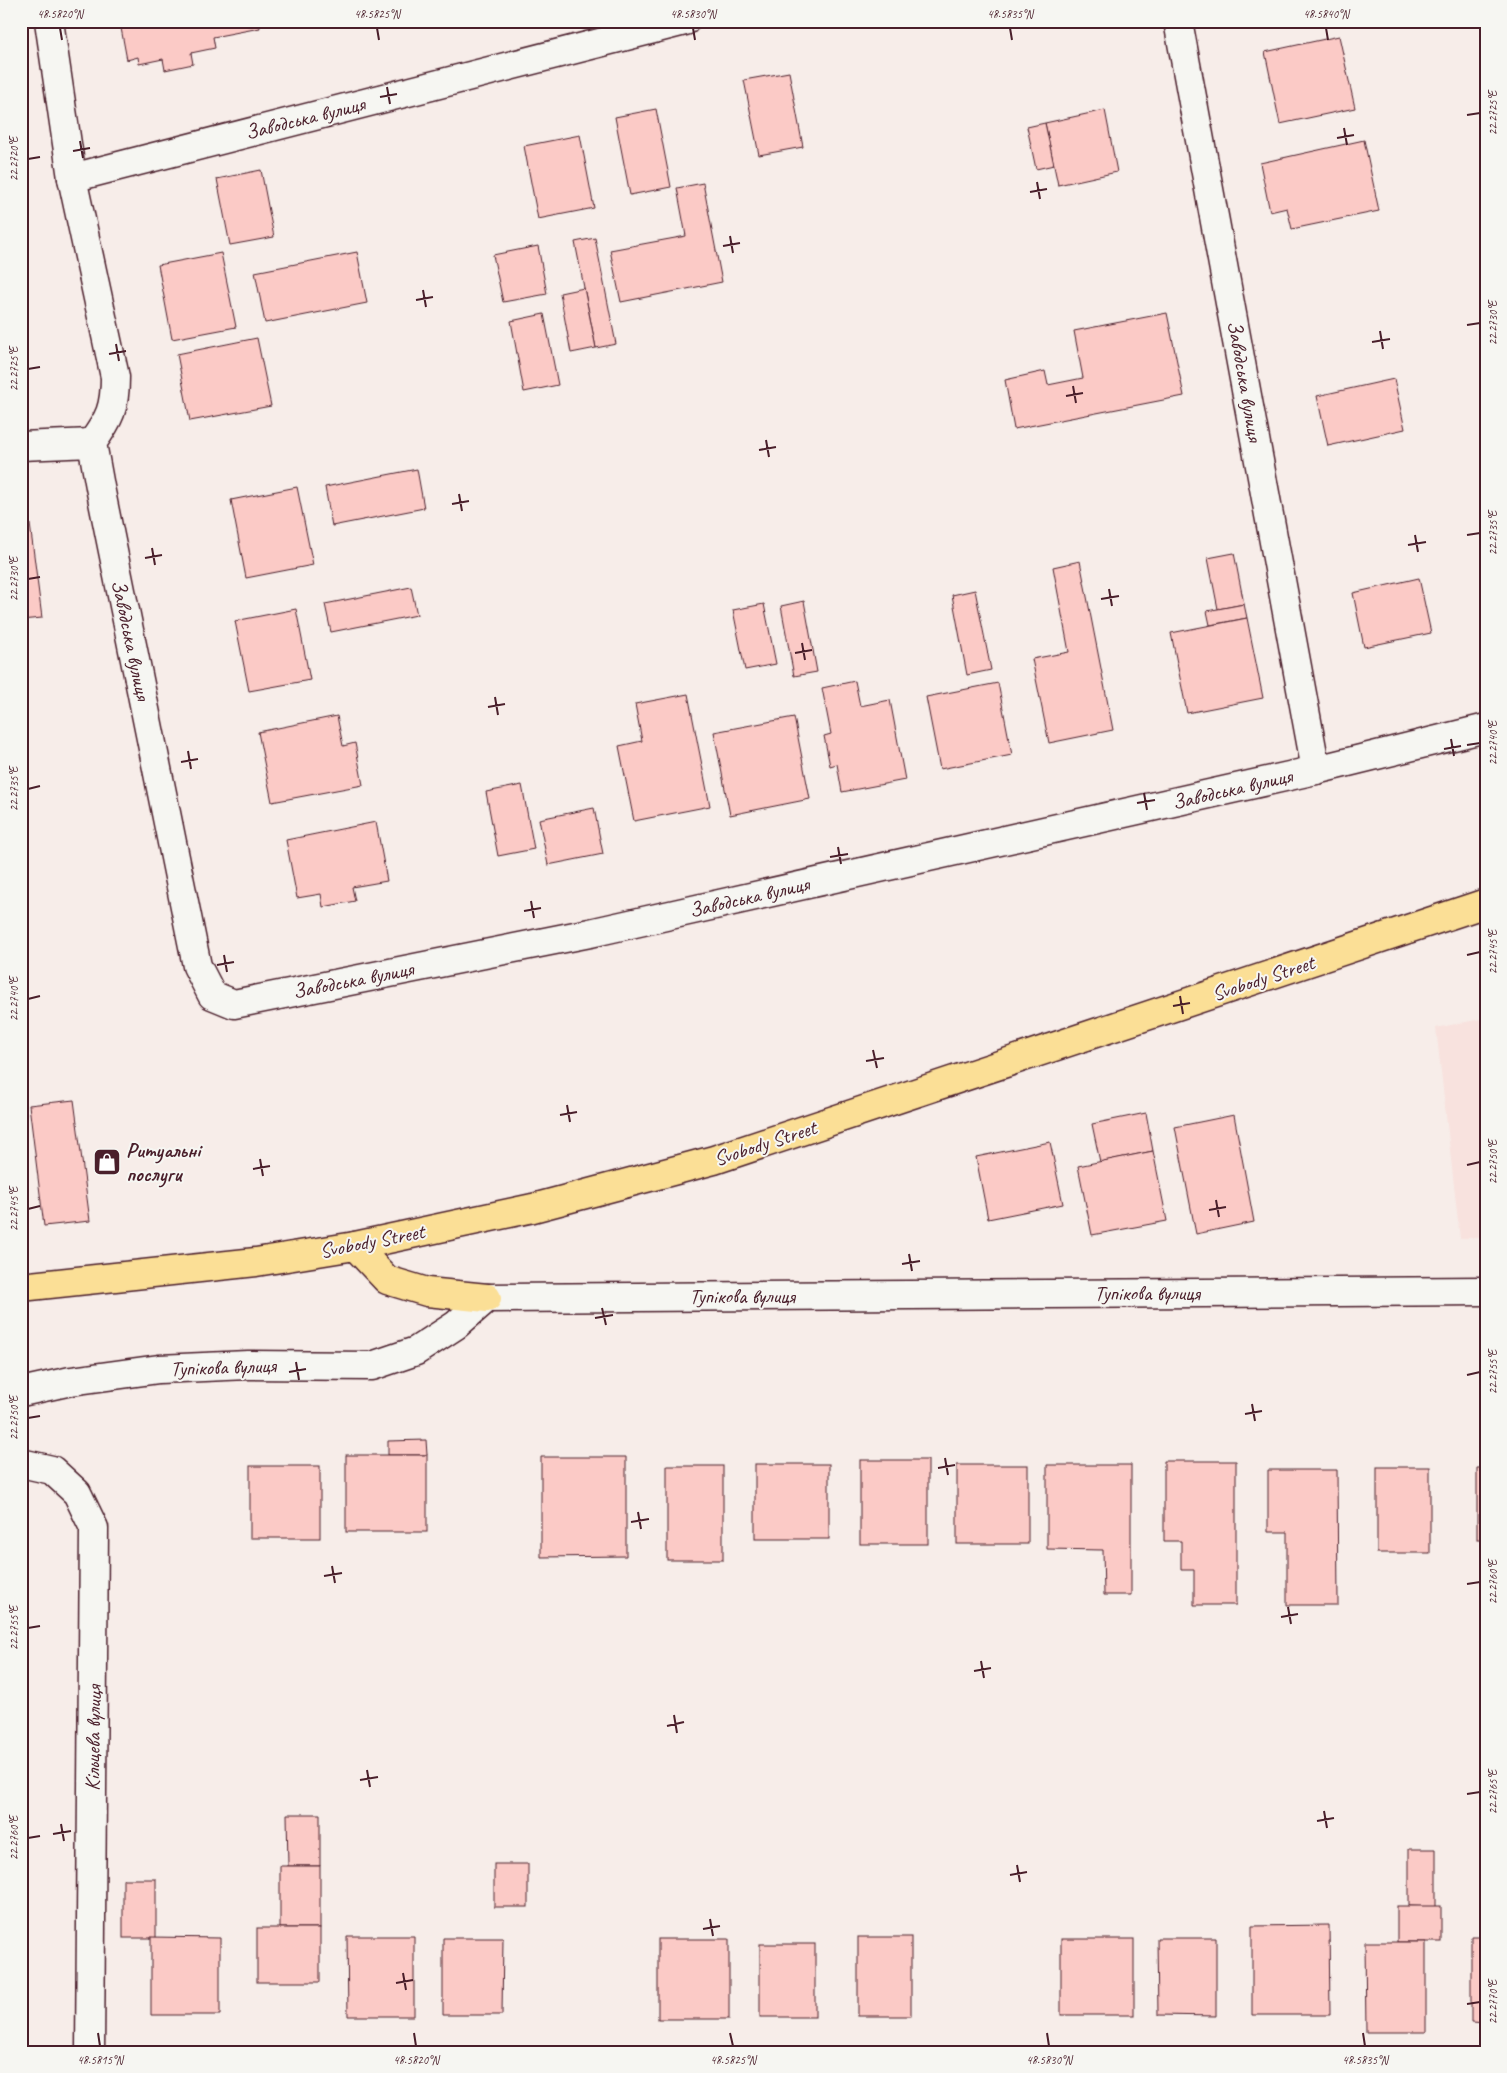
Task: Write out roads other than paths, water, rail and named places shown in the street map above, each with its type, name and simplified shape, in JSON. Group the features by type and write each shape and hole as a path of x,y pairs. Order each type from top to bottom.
{"main road":[{"name":"Svobody Street","path":"21,1287 247,1263 355,1246 533,1208 714,1160 1486,904"},
{"path":"355,1246 387,1280 427,1292 487,1298"}],"street":[{"path":"21,446 92,444 107,422 115,400 115,377 72,178 49,21"},
{"name":"Заводська вулиця","path":"72,178 685,21"},
{"name":"Заводська вулиця","path":"1178,21 1316,770"},
{"name":"Заводська вулиця","path":"92,444 197,966 212,994 234,1004 590,933 1316,770 1486,728"},
{"name":"Тупікова вулиця","path":"21,1392 71,1380 159,1369 248,1365 372,1366 416,1351 456,1325 487,1298 1486,1291"},
{"name":"Кільцева вулиця","path":"21,1462 52,1470 77,1493 94,1528 90,2052"}],"place":[{"name":"Ритуальні послуги","path":"107,1162"}]}
